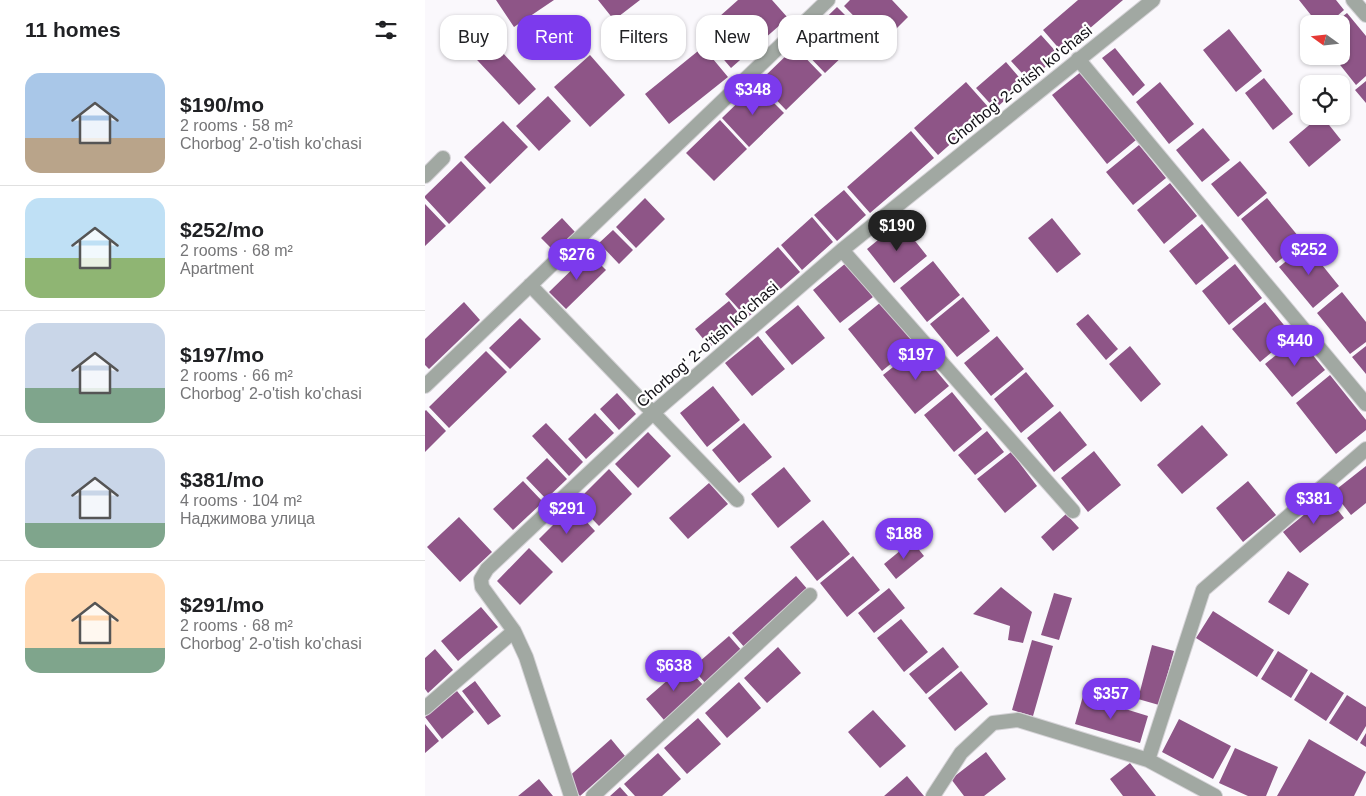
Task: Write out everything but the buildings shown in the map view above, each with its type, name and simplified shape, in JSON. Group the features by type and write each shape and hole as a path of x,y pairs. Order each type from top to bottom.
{"street":[{"path":"425,386 828,0"},
{"name":"Chorbog' 2-o'tish ko'chasi","path":"571,796 526,657 514,631 482,587 481,579 487,569 653,413 842,250 1153,0"},
{"path":"1353,0 1366,15"},
{"path":"1079,59 1366,404"},
{"path":"425,176 443,158"},
{"path":"842,250 1073,511"},
{"path":"530,285 737,500"},
{"path":"1148,760 1203,590 1366,448"},
{"path":"593,796 810,595"},
{"path":"425,708 514,631"},
{"path":"934,795 961,753 993,722 1018,720 1148,760 1215,796"}]}
